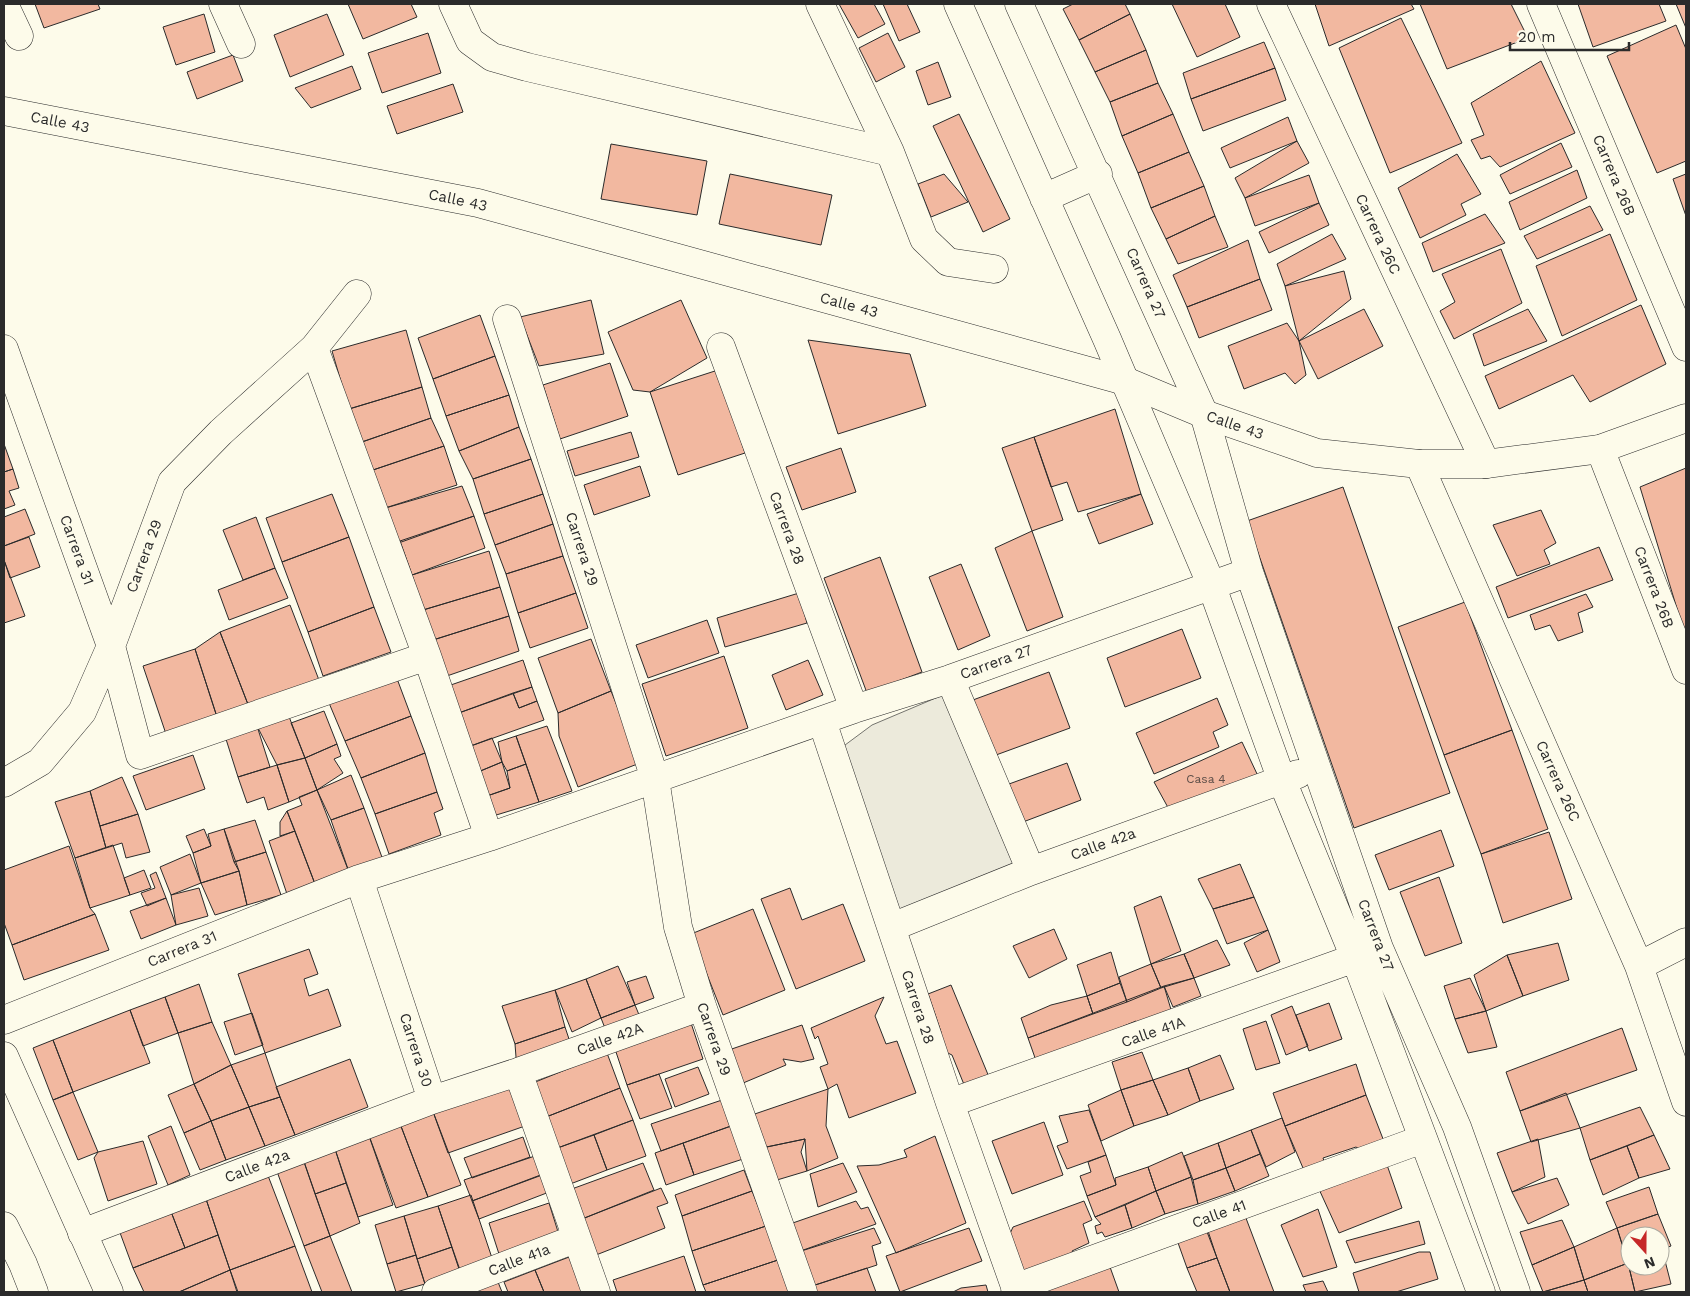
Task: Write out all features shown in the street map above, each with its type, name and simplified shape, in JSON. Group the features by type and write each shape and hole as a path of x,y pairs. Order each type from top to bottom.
{"street":[{"path":"4,4 19,36"},
{"path":"223,4 241,44"},
{"path":"453,4 470,41 492,57 527,67 890,152"},
{"path":"820,4 890,152 924,239 948,262 994,269"},
{"name":"Carrera 27","path":"958,4 1125,381 1211,584 1281,778 1354,958 1481,1292"},
{"name":"Carrera 27","path":"1019,4 1098,174 1204,414 1249,572 1379,948 1457,1127 1516,1292"},
{"name":"Carrera 26C","path":"1271,4 1486,464"},
{"name":"Carrera 26B","path":"1541,4 1686,347"},
{"name":"Calle 43","path":"4,111 478,203 1125,381 1204,414 1317,453 1419,464 1486,464 1600,449 1686,418"},
{"path":"1044,198 1098,174"},
{"name":"Carrera 29","path":"4,783 40,762 82,712 111,646 172,482 221,432 314,348 357,294"},
{"name":"Carrera 29","path":"507,318 655,779 678,927 702,1006 803,1292"},
{"name":"Carrera 28","path":"721,347 854,709"},
{"path":"314,348 489,836"},
{"name":"Carrera 31","path":"4,349 111,646 140,755 426,656"},
{"name":"Carrera 26B","path":"1600,449 1686,670"},
{"name":"Carrera 26C","path":"1419,464 1639,966 1686,1102"},
{"name":"Carrera 27","path":"950,679 1211,584 1249,572"},
{"path":"359,879 655,779 854,709 950,679 1031,871"},
{"name":"Carrera 28","path":"822,721 950,1103 1016,1290"},
{"name":"Calle 42a","path":"892,927 1031,871 1281,778 1316,769"},
{"name":"Carrera 31","path":"4,1020 359,879"},
{"name":"Carrera 30","path":"359,879 432,1100 518,1072"},
{"path":"1639,966 1686,942"},
{"name":"Calle 41A","path":"950,1103 1354,958"},
{"name":"Calle 42A","path":"518,1072 702,1006"},
{"path":"4,1056 109,1292"},
{"path":"518,1072 575,1239 596,1292"},
{"name":"Calle 42a","path":"82,1233 432,1100"},
{"name":"Calle 41","path":"1016,1290 1423,1139"},
{"path":"4,1226 23,1264 34,1292"},
{"name":"Calle 41a","path":"436,1292 575,1239"}],"shaded area":[{"path":"957,689 1031,871 892,927 841,748 872,725"}],"building":[{"path":"35,4 98,4 100,9 44,28"},
{"path":"348,4 411,4 417,17 363,39"},
{"path":"839,4 874,4 885,24 858,38"},
{"path":"883,4 907,4 920,32 899,41"},
{"path":"1073,4 1125,4 1130,14 1079,40 1063,9"},
{"path":"1172,4 1225,4 1240,37 1197,57"},
{"path":"1315,4 1411,4 1414,9 1329,46"},
{"path":"1420,4 1511,4 1528,38 1447,69"},
{"path":"1578,4 1659,4 1666,21 1593,47"},
{"path":"1676,4 1686,4 1686,28"},
{"path":"204,14 215,52 176,65 163,27"},
{"path":"327,14 344,55 290,77 274,35"},
{"path":"1130,14 1146,50 1095,72 1079,40"},
{"path":"1401,18 1462,143 1390,173 1339,48"},
{"path":"1676,25 1686,49 1686,161 1657,173 1607,56"},
{"path":"428,33 441,73 382,93 368,53"},
{"path":"888,33 905,67 876,82 859,48"},
{"path":"1264,42 1275,68 1191,99 1183,73"},
{"path":"1146,50 1158,83 1110,102 1095,72"},
{"path":"233,55 243,81 197,99 187,72"},
{"path":"1541,61 1575,133 1500,167 1490,156 1481,159 1471,140 1484,135 1471,103"},
{"path":"938,62 951,97 928,105 916,71"},
{"path":"352,66 361,89 311,108 295,88"},
{"path":"1275,68 1286,100 1203,131 1191,99"},
{"path":"1158,83 1173,114 1122,136 1110,102"},
{"path":"453,84 463,112 397,134 387,106"},
{"path":"959,114 1010,219 983,232 933,126"},
{"path":"1173,114 1189,152 1138,173 1122,136"},
{"path":"1288,117 1297,141 1230,168 1221,148"},
{"path":"1297,141 1309,163 1245,198 1235,178"},
{"path":"1561,143 1572,167 1510,194 1500,175"},
{"path":"611,144 707,161 697,215 601,199"},
{"path":"1189,152 1204,186 1151,208 1138,173"},
{"path":"1457,154 1481,194 1461,204 1466,215 1420,238 1398,188"},
{"path":"1577,170 1587,198 1520,230 1509,202"},
{"path":"730,174 832,195 821,245 719,224"},
{"path":"944,174 968,202 931,217 918,184"},
{"path":"1686,174 1686,216 1673,179"},
{"path":"1309,175 1319,203 1255,226 1245,198"},
{"path":"1204,186 1215,216 1166,239 1151,208"},
{"path":"1319,203 1329,225 1269,253 1259,232"},
{"path":"1590,206 1603,230 1537,259 1524,236"},
{"path":"1485,214 1505,243 1433,272 1422,243"},
{"path":"1215,216 1228,247 1178,264 1166,239"},
{"path":"1332,234 1346,259 1285,286 1277,264"},
{"path":"1610,234 1637,300 1562,336 1536,266"},
{"path":"1248,240 1260,279 1187,307 1173,275"},
{"path":"1501,249 1522,303 1454,339 1440,311 1455,302 1442,274"},
{"path":"1344,271 1351,299 1299,341 1285,286"},
{"path":"1260,279 1272,310 1199,338 1187,307"},
{"path":"591,300 604,354 539,366 520,317"},
{"path":"681,300 707,358 650,392 633,390 608,332"},
{"path":"1641,305 1666,364 1590,402 1573,375 1499,409 1485,376"},
{"path":"1364,309 1383,346 1318,379 1299,341"},
{"path":"1528,309 1547,341 1484,366 1473,334"},
{"path":"480,315 495,356 433,379 418,338"},
{"path":"1287,323 1299,341 1306,375 1295,384 1285,373 1244,389 1228,346"},
{"path":"406,330 422,387 349,409 332,351"},
{"path":"808,340 910,354 926,406 838,434"},
{"path":"495,356 509,395 446,416 433,379"},
{"path":"610,363 628,416 560,439 543,385"},
{"path":"718,370 745,453 678,475 650,392"},
{"path":"422,387 431,418 359,443 349,409"},
{"path":"509,395 519,427 459,451 446,416"},
{"path":"1115,409 1141,494 1078,512 1067,482 1051,487 1034,437"},
{"path":"431,418 444,446 370,471 359,443"},
{"path":"519,427 531,459 473,479 459,451"},
{"path":"631,432 639,457 575,476 567,451"},
{"path":"1034,437 1063,520 1032,531 1002,448"},
{"path":"4,444 13,469 4,472"},
{"path":"444,446 457,485 382,509 370,471"},
{"path":"841,448 856,492 802,510 786,467"},
{"path":"531,459 543,494 484,514 473,479"},
{"path":"640,466 650,496 594,515 584,485"},
{"path":"1686,468 1686,634 1685,635 1640,487"},
{"path":"13,469 19,488 9,491 15,505 4,509 4,472"},
{"path":"462,486 474,516 393,545 382,509"},
{"path":"1343,487 1450,793 1354,828 1247,521"},
{"path":"332,494 349,537 282,562 266,518"},
{"path":"543,494 553,524 495,545 484,514"},
{"path":"1141,494 1153,524 1099,544 1087,514"},
{"path":"25,509 35,534 4,546 4,517"},
{"path":"1541,510 1556,543 1544,550 1550,564 1517,576 1493,525"},
{"path":"474,516 485,548 412,575 400,541"},
{"path":"256,517 275,568 243,580 223,530"},
{"path":"553,524 563,556 506,574 495,545"},
{"path":"1032,531 1063,617 1027,631 995,548"},
{"path":"29,537 40,567 10,578 4,560 4,546"},
{"path":"349,537 374,607 308,632 282,562"},
{"path":"1599,547 1613,580 1508,618 1496,587"},
{"path":"489,551 500,587 423,610 412,575"},
{"path":"563,556 576,593 518,613 506,574"},
{"path":"880,557 922,672 867,693 824,578"},
{"path":"4,560 25,616 4,623"},
{"path":"961,564 990,636 958,650 929,577"},
{"path":"275,568 288,598 229,620 218,590"},
{"path":"500,587 509,616 433,640 423,610"},
{"path":"576,593 588,628 530,648 518,613"},
{"path":"799,593 807,623 725,647 717,618"},
{"path":"1586,594 1593,607 1578,613 1583,632 1558,641 1550,625 1535,630 1530,615"},
{"path":"1465,602 1512,730 1444,755 1398,627"},
{"path":"290,605 319,680 249,707 220,632"},
{"path":"374,607 391,652 323,676 308,632"},
{"path":"509,616 519,651 444,677 433,640"},
{"path":"707,620 719,653 648,678 636,645"},
{"path":"1182,629 1201,678 1125,707 1107,658"},
{"path":"220,632 249,707 217,717 195,649"},
{"path":"591,639 611,691 558,713 538,658"},
{"path":"195,649 217,717 166,734 143,666"},
{"path":"724,656 748,728 666,756 642,684"},
{"path":"523,660 532,687 456,714 445,687"},
{"path":"808,660 823,695 786,710 772,675"},
{"path":"1049,672 1070,728 996,755 962,704"},
{"path":"396,676 411,716 345,741 329,703"},
{"path":"532,687 537,701 519,708 513,693"},
{"path":"611,691 640,763 578,787 559,736 558,713"},
{"path":"513,693 519,708 537,701 544,720 468,747 456,714"},
{"path":"1217,698 1228,725 1213,732 1219,747 1154,774 1136,733"},
{"path":"324,711 337,744 305,758 291,723"},
{"path":"288,714 305,758 277,765 257,726"},
{"path":"411,716 425,753 361,778 345,741"},
{"path":"257,726 270,767 238,777 225,736"},
{"path":"547,726 572,791 539,802 516,736"},
{"path":"1512,730 1548,829 1481,854 1444,755"},
{"path":"516,736 526,764 507,771 502,762 498,742"},
{"path":"492,738 502,762 478,772 468,747"},
{"path":"1242,742 1258,776 1171,813 1154,782"},
{"path":"337,744 341,756 334,759 343,773 317,790 305,758"},
{"path":"425,753 437,792 375,814 361,778"},
{"path":"193,755 205,789 146,810 133,776"},
{"path":"305,758 317,790 289,802 277,765"},
{"path":"502,762 510,788 487,796 478,772"},
{"path":"1067,763 1081,800 1023,822 1009,784"},
{"path":"526,764 539,802 493,816 487,796 510,788 507,771"},
{"path":"277,765 289,802 268,810 264,797 247,803 238,777"},
{"path":"351,775 364,808 331,820 317,790"},
{"path":"122,777 138,814 100,826 90,791"},
{"path":"317,790 349,872 315,884 287,811 302,805 299,797"},
{"path":"90,791 106,848 75,858 55,802"},
{"path":"437,792 443,809 434,813 441,835 389,854 375,814"},
{"path":"364,808 383,860 349,872 331,820"},
{"path":"287,811 295,831 280,836 280,822"},
{"path":"138,814 150,852 126,858 122,843 106,848 100,826"},
{"path":"255,820 266,852 234,862 224,829"},
{"path":"204,829 211,846 193,853 186,836"},
{"path":"224,829 239,871 201,883 193,853 211,846 208,834"},
{"path":"1441,830 1454,866 1389,890 1375,855"},
{"path":"295,831 315,884 287,894 269,841"},
{"path":"1549,832 1572,899 1503,923 1481,854"},
{"path":"113,845 130,895 90,908 75,858"},
{"path":"69,846 90,908 95,914 12,945 4,923 4,870"},
{"path":"266,852 281,895 247,905 239,871 234,862"},
{"path":"190,854 201,883 171,895 160,867"},
{"path":"1240,864 1254,897 1213,909 1198,879"},
{"path":"144,870 151,888 130,895 124,878"},
{"path":"239,871 247,905 215,915 201,883"},
{"path":"156,872 166,898 147,906 141,893 155,888 150,875"},
{"path":"1439,877 1462,943 1425,956 1400,892"},
{"path":"199,888 208,916 176,925 171,895"},
{"path":"790,888 802,920 843,904 865,961 796,989 761,899"},
{"path":"1161,896 1181,951 1151,964 1134,907"},
{"path":"1254,897 1268,930 1227,944 1213,909"},
{"path":"166,898 176,925 141,939 130,911"},
{"path":"753,909 785,990 723,1015 691,934"},
{"path":"95,914 109,950 24,980 12,945"},
{"path":"1054,929 1067,959 1029,978 1013,946"},
{"path":"1268,930 1280,962 1257,972 1244,943"},
{"path":"1217,940 1230,965 1194,978 1184,954"},
{"path":"1558,943 1569,980 1523,996 1507,955"},
{"path":"309,949 318,974 304,979 309,996 328,989 341,1026 265,1053 238,974"},
{"path":"1111,952 1120,983 1087,996 1077,965"},
{"path":"1184,954 1194,978 1161,988 1151,964"},
{"path":"1507,955 1523,996 1486,1011 1474,975"},
{"path":"1151,964 1161,988 1127,1002 1119,977"},
{"path":"618,966 635,1005 601,1018 586,979"},
{"path":"646,976 654,998 635,1005 627,982"},
{"path":"1194,978 1201,996 1173,1007 1164,986"},
{"path":"1470,978 1486,1011 1455,1019 1444,986"},
{"path":"586,979 601,1018 572,1032 555,990"},
{"path":"1120,983 1127,1002 1093,1014 1087,996"},
{"path":"199,984 212,1022 178,1033 165,997"},
{"path":"951,985 989,1077 965,1087 952,1055 935,1047 941,1032 928,994"},
{"path":"1164,986 1175,1023 1148,1032 1136,1021 1071,1048 1039,1069 1028,1038"},
{"path":"555,990 565,1027 515,1044 502,1006"},
{"path":"1087,996 1093,1014 1028,1038 1021,1018 1051,1005"},
{"path":"165,997 178,1033 143,1046 130,1010"},
{"path":"884,997 875,1016 886,1044 897,1041 916,1093 849,1118 837,1084 828,1089 820,1067 828,1064 818,1036 815,1039 811,1028"},
{"path":"1329,1003 1342,1039 1309,1051 1296,1015"},
{"path":"635,1005 642,1022 608,1036 601,1018"},
{"path":"1292,1006 1308,1046 1286,1055 1271,1015"},
{"path":"130,1010 150,1063 73,1092 53,1040"},
{"path":"1486,1011 1497,1047 1468,1053 1455,1019"},
{"path":"252,1013 263,1045 235,1055 224,1022"},
{"path":"1266,1021 1280,1063 1256,1070 1243,1029"},
{"path":"212,1022 231,1065 194,1084 178,1033"},
{"path":"691,1023 703,1059 627,1085 615,1049"},
{"path":"802,1025 814,1059 801,1062 783,1059 786,1065 736,1086 720,1053"},
{"path":"565,1027 573,1051 517,1070 515,1044"},
{"path":"1622,1028 1637,1070 1520,1111 1506,1072"},
{"path":"53,1040 73,1092 53,1100 33,1048"},
{"path":"1142,1052 1153,1080 1121,1090 1112,1062"},
{"path":"265,1053 280,1097 249,1107 231,1065"},
{"path":"607,1053 620,1088 541,1119 528,1085"},
{"path":"1220,1055 1234,1089 1200,1101 1188,1068"},
{"path":"350,1059 368,1107 295,1135 276,1087"},
{"path":"1356,1064 1366,1095 1285,1126 1273,1093"},
{"path":"231,1065 249,1107 211,1121 194,1084"},
{"path":"698,1067 709,1094 675,1107 665,1079"},
{"path":"1188,1068 1200,1101 1168,1115 1153,1080"},
{"path":"659,1074 672,1108 640,1119 627,1085"},
{"path":"1153,1080 1168,1115 1134,1126 1121,1090"},
{"path":"508,1082 525,1126 448,1153 432,1109"},
{"path":"194,1084 211,1121 184,1133 168,1095"},
{"path":"620,1088 633,1120 552,1150 541,1119"},
{"path":"828,1089 826,1126 838,1158 807,1171 805,1139 757,1149 743,1118"},
{"path":"1121,1090 1134,1126 1101,1141 1088,1105"},
{"path":"73,1092 98,1152 78,1160 53,1100"},
{"path":"1566,1093 1580,1128 1531,1142 1520,1111"},
{"path":"1366,1095 1385,1144 1365,1153 1356,1147 1323,1158 1326,1167 1306,1175 1285,1126"},
{"path":"280,1097 295,1135 265,1146 249,1107"},
{"path":"722,1100 731,1126 661,1151 651,1124"},
{"path":"249,1107 265,1146 226,1160 211,1121"},
{"path":"1640,1107 1654,1135 1590,1160 1580,1128"},
{"path":"432,1109 461,1185 428,1197 399,1121"},
{"path":"1089,1110 1106,1155 1067,1169 1057,1146 1068,1142 1059,1116"},
{"path":"1282,1118 1295,1152 1266,1167 1251,1130"},
{"path":"633,1120 646,1156 607,1170 594,1135"},
{"path":"211,1121 226,1160 200,1170 184,1133"},
{"path":"399,1121 428,1197 396,1208 368,1133"},
{"path":"1044,1122 1063,1175 1012,1194 992,1141"},
{"path":"171,1126 190,1175 168,1185 148,1136"},
{"path":"731,1126 743,1159 694,1175 683,1143"},
{"path":"1251,1130 1260,1154 1226,1168 1218,1143"},
{"path":"368,1133 393,1205 358,1217 334,1146"},
{"path":"594,1135 607,1170 565,1186 552,1150"},
{"path":"1654,1135 1670,1169 1639,1178 1627,1146"},
{"path":"935,1136 966,1223 896,1253 857,1166 879,1165 907,1157 904,1150"},
{"path":"523,1137 530,1157 472,1178 464,1158"},
{"path":"805,1139 801,1152 807,1171 767,1183 757,1149"},
{"path":"1538,1139 1545,1177 1512,1192 1497,1153"},
{"path":"143,1141 157,1184 108,1201 94,1158 98,1152"},
{"path":"683,1143 694,1175 666,1185 655,1153"},
{"path":"1218,1143 1226,1168 1193,1180 1184,1156"},
{"path":"334,1146 346,1183 315,1194 302,1156"},
{"path":"1627,1146 1639,1178 1603,1195 1590,1160"},
{"path":"1182,1152 1191,1177 1156,1191 1148,1167"},
{"path":"1260,1154 1269,1176 1235,1191 1226,1168"},
{"path":"1106,1155 1116,1185 1087,1196 1080,1176 1091,1172 1088,1162"},
{"path":"302,1156 330,1236 304,1246 275,1166"},
{"path":"535,1156 542,1175 472,1201 464,1180"},
{"path":"1386,1162 1402,1208 1339,1233 1318,1187"},
{"path":"643,1163 654,1190 582,1219 569,1190"},
{"path":"843,1163 857,1192 818,1207 810,1174"},
{"path":"1148,1167 1156,1191 1095,1217 1087,1196 1116,1185 1115,1178"},
{"path":"1226,1168 1235,1191 1198,1204 1193,1180"},
{"path":"744,1170 752,1191 682,1216 675,1195"},
{"path":"551,1171 557,1189 479,1219 472,1201"},
{"path":"267,1173 295,1246 230,1270 205,1196"},
{"path":"1191,1177 1198,1204 1165,1214 1156,1191"},
{"path":"1557,1178 1569,1205 1528,1224 1512,1192"},
{"path":"346,1183 360,1223 330,1236 315,1194"},
{"path":"1649,1187 1658,1214 1617,1228 1606,1202"},
{"path":"661,1188 668,1203 657,1207 665,1228 596,1255 582,1219"},
{"path":"752,1191 766,1226 692,1251 682,1216"},
{"path":"1156,1191 1165,1214 1132,1228 1125,1205"},
{"path":"471,1195 492,1258 459,1269 438,1206"},
{"path":"205,1196 218,1235 185,1248 170,1209"},
{"path":"856,1201 861,1209 868,1207 876,1224 795,1253 787,1225"},
{"path":"1084,1201 1092,1220 1083,1224 1089,1243 1072,1251 1078,1264 1026,1280 1008,1238 1013,1227"},
{"path":"549,1203 559,1235 499,1254 489,1223"},
{"path":"1125,1205 1132,1228 1105,1237 1102,1232 1097,1234 1095,1226 1101,1224 1095,1217"},
{"path":"1241,1205 1274,1292 1230,1292 1204,1224"},
{"path":"438,1206 452,1247 417,1259 404,1216"},
{"path":"170,1209 185,1248 133,1268 119,1230"},
{"path":"1318,1209 1337,1267 1303,1277 1281,1225"},
{"path":"1658,1214 1663,1226 1623,1226"},
{"path":"404,1216 416,1255 387,1264 375,1225"},
{"path":"1562,1220 1574,1247 1532,1265 1520,1232"},
{"path":"1419,1221 1425,1244 1355,1263 1346,1241"},
{"path":"766,1226 778,1260 703,1285 692,1251"},
{"path":"1620,1227 1620,1238 1617,1228"},
{"path":"874,1228 881,1243 872,1246 877,1265 809,1287 795,1253"},
{"path":"969,1228 982,1261 900,1292 886,1256"},
{"path":"1617,1228 1620,1238 1620,1266 1584,1280 1574,1247"},
{"path":"1208,1231 1217,1258 1187,1268 1177,1240"},
{"path":"218,1235 230,1270 179,1292 144,1292 133,1268"},
{"path":"330,1236 352,1292 322,1292 304,1246"},
{"path":"295,1246 312,1292 238,1292 230,1270"},
{"path":"452,1247 461,1273 425,1284 417,1259"},
{"path":"1574,1247 1584,1280 1543,1292 1532,1265"},
{"path":"1419,1252 1430,1252 1438,1279 1396,1292 1359,1292 1353,1273"},
{"path":"577,1254 592,1292 544,1292 535,1270"},
{"path":"416,1255 425,1284 396,1292 387,1264"},
{"path":"684,1256 696,1292 617,1292 613,1280"},
{"path":"1217,1258 1230,1292 1197,1292 1187,1268"},
{"path":"778,1260 789,1292 706,1292 703,1285"},
{"path":"1620,1266 1620,1276 1631,1276 1635,1292 1588,1292 1584,1280"},
{"path":"1110,1267 1119,1292 1037,1292"},
{"path":"867,1268 876,1292 811,1292 809,1287"},
{"path":"230,1270 237,1292 179,1292"},
{"path":"535,1270 544,1292 508,1292 504,1282"},
{"path":"1631,1276 1669,1276 1671,1284 1635,1292"},
{"path":"1584,1280 1588,1292 1543,1292"},
{"path":"1323,1281 1328,1292 1306,1292 1303,1285"},
{"path":"498,1282 502,1292 471,1292"},
{"path":"986,1285 988,1292 953,1292 961,1288"}]}
